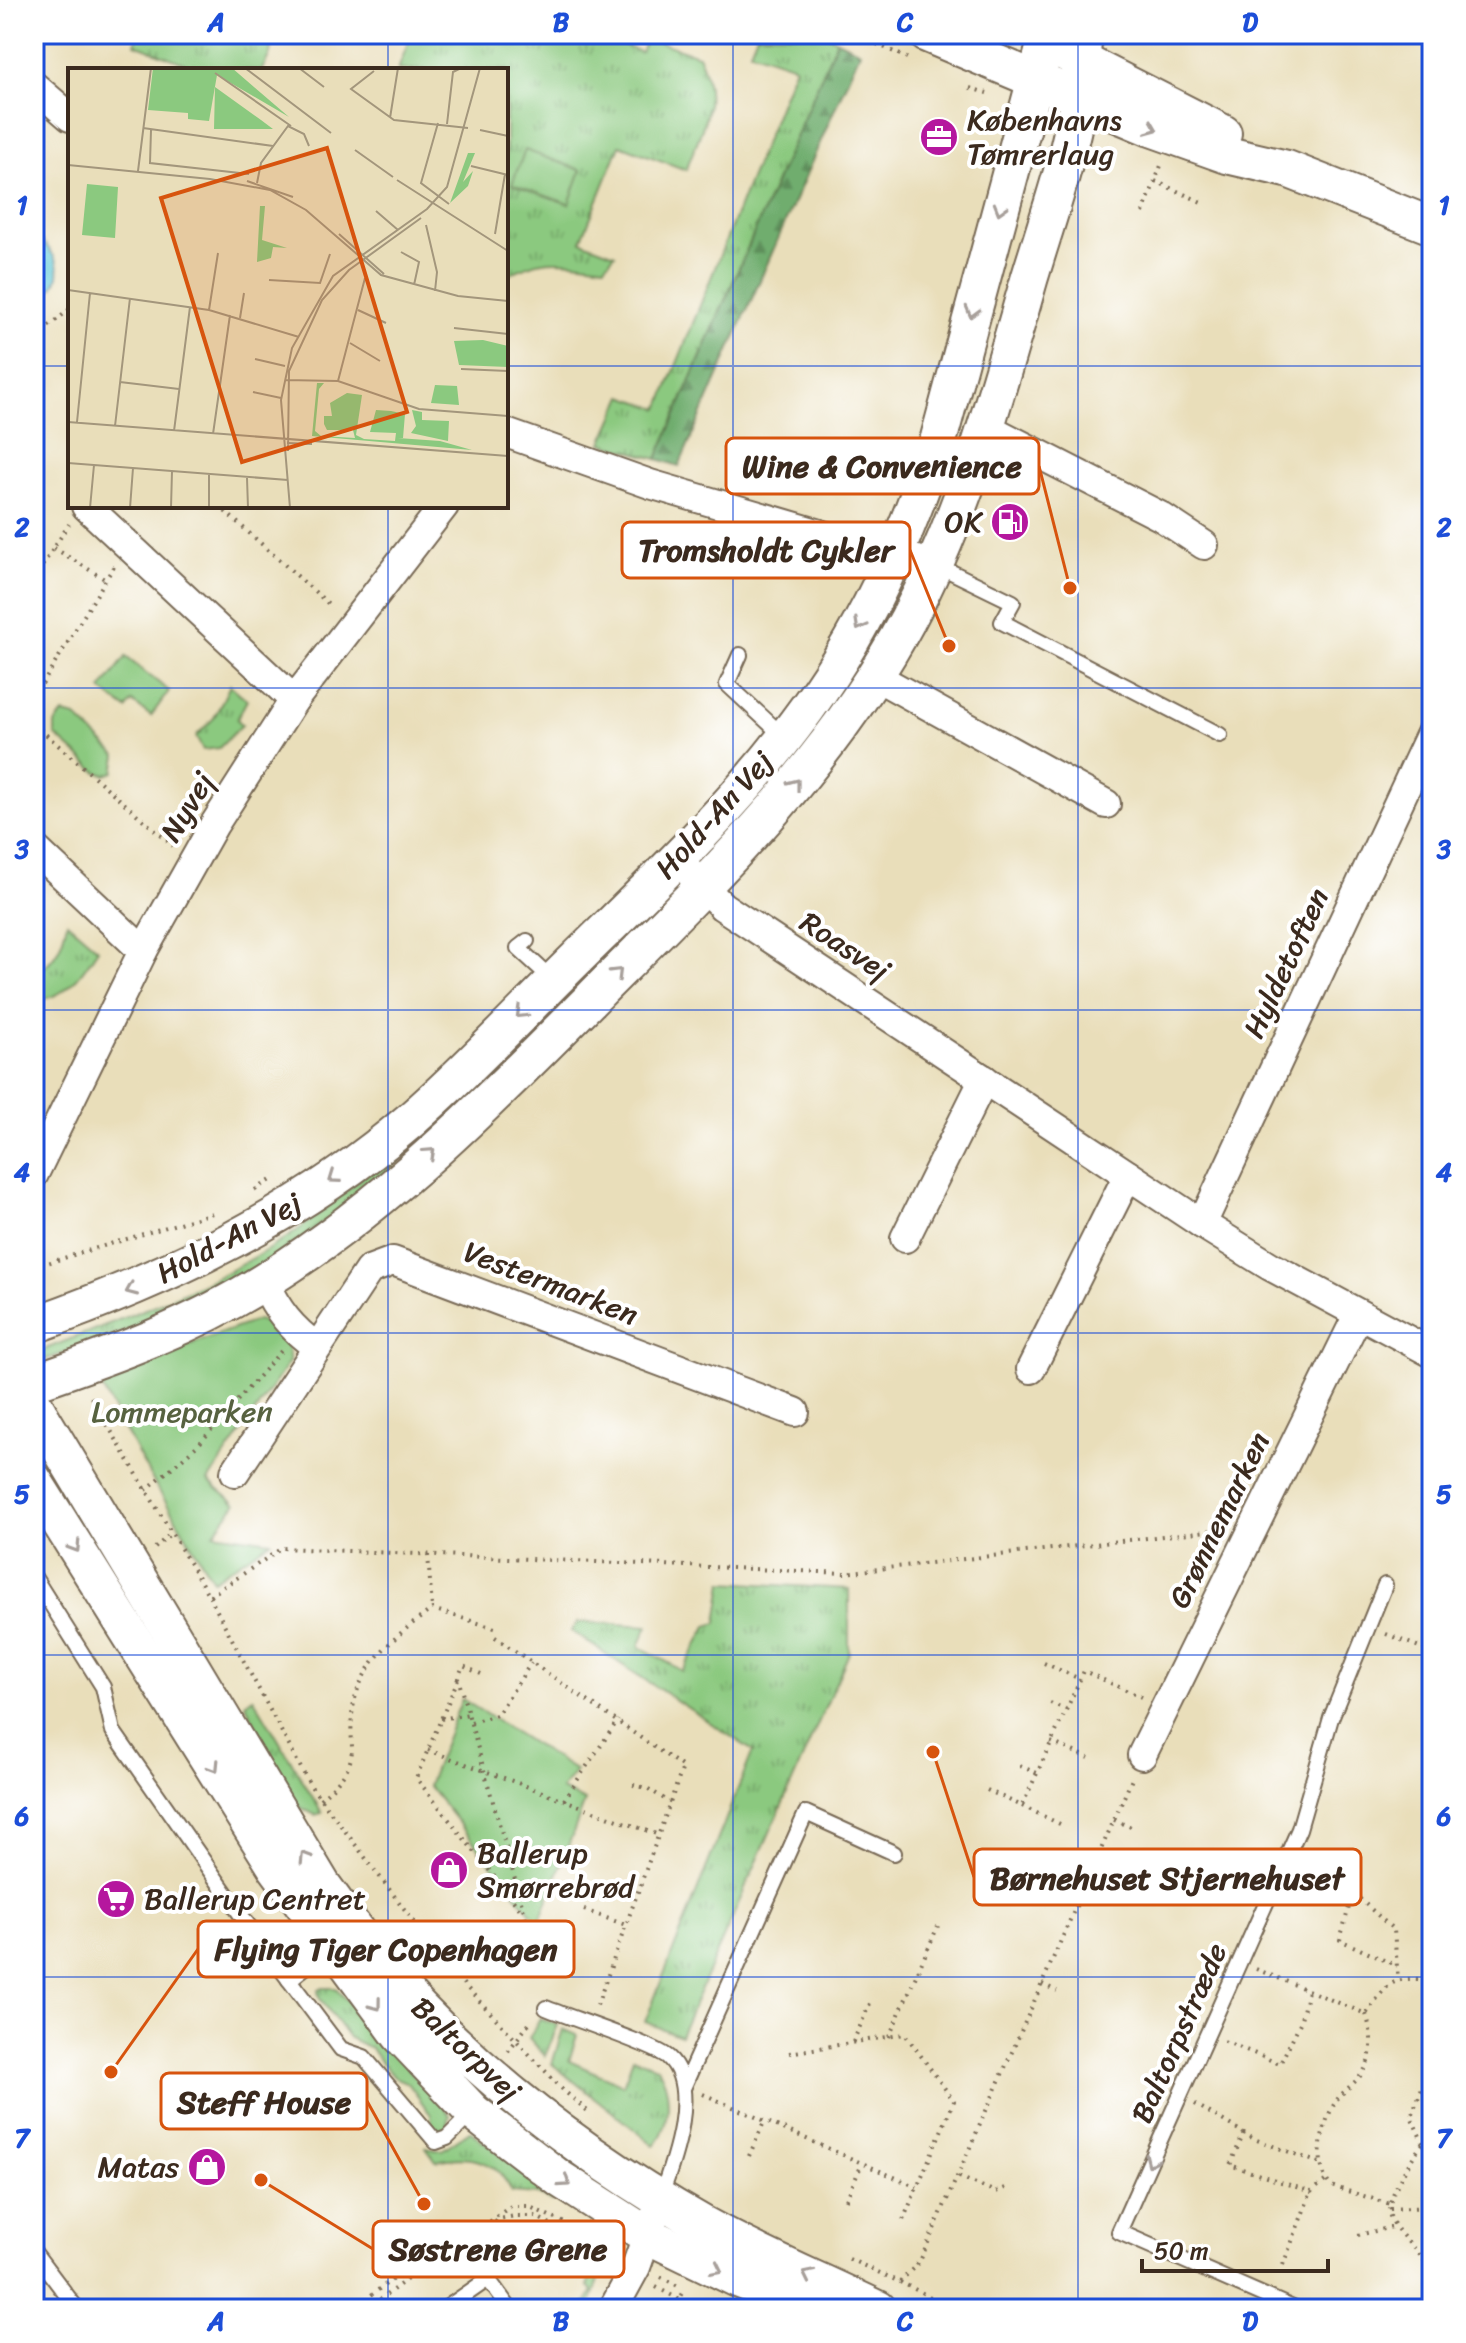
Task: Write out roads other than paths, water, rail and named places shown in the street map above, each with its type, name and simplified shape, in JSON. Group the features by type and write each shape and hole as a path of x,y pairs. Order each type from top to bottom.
{"street":[{"path":"927,34 1058,90 1227,155 1287,169 1432,226"},
{"path":"1041,37 1082,47 1287,169"},
{"name":"Hold-An Vej","path":"34,1382 161,1335 264,1282 372,1205 489,1101 703,887 780,803 875,676 934,564 989,419 1058,90 1041,37"},
{"name":"Hold-An Vej","path":"34,1325 186,1266 299,1202 412,1118 676,860 784,738 859,628 894,555 939,438 1058,90 1082,47"},
{"path":"34,86 68,115"},
{"path":"989,419 1160,516 1204,545"},
{"path":"508,434 650,484 934,564"},
{"name":"Nyvej","path":"34,1174 143,951 193,863 294,700 442,508"},
{"path":"80,511 126,545 294,700"},
{"path":"875,676 1106,804"},
{"name":"Hyldetoften","path":"1202,1224 1432,731"},
{"path":"34,848 143,951"},
{"name":"Roasvej","path":"676,860 722,906 1202,1224 1358,1315 1432,1353"},
{"path":"905,1238 984,1079"},
{"path":"1031,1369 1128,1175"},
{"name":"Vestermarken","path":"235,1472 307,1340 369,1270 393,1261 795,1412"},
{"path":"264,1282 277,1310 307,1340"},
{"name":"Grønnemarken","path":"1142,1755 1358,1315"},
{"name":"Baltorpvej","path":"34,1405 323,1886 370,1951 420,2009 565,2137 660,2199 707,2227 889,2295"},
{"name":"Baltorpvej","path":"34,1481 276,1867 400,2035 473,2112 560,2179 647,2235 740,2280 815,2309"},
{"path":"613,2309 636,2267 660,2199"}],"lane":[{"path":"934,564 1013,602 1002,622 1220,735"},
{"path":"740,655 727,684 784,738"},
{"path":"527,941 518,948 554,981"},
{"path":"34,1577 103,1687 113,1731 341,2049 364,2057 436,2142 447,2138 473,2112"},
{"name":"Baltorpstræde","path":"1295,2309 1119,2232 1299,1829 1331,1718 1385,1585"},
{"path":"660,2199 681,2125 684,2086 806,1813 894,1853"},
{"path":"289,1980 332,1946"},
{"path":"546,2008 667,2057 684,2086"},
{"path":"34,2252 77,2309"},
{"path":"445,2309 488,2279 510,2309"}],"water":[{"path":"34,232 52,253 58,270 53,288 34,308"}],"place":[{"name":"Københavns Tømrerlaug","path":"939,137"},
{"name":"OK","path":"1010,522"},
{"name":"Wine & Convenience","path":"1070,588"},
{"name":"Tromsholdt Cykler","path":"949,646"},
{"name":"Børnehuset Stjernehuset","path":"933,1752"},
{"name":"Ballerup Smørrebrød","path":"449,1870"},
{"name":"Ballerup Centret","path":"116,1899"},
{"name":"Flying Tiger Copenhagen","path":"111,2072"},
{"name":"Matas","path":"207,2167"},
{"name":"Søstrene Grene","path":"261,2180"},
{"name":"Steff House","path":"424,2204"}],"park label":[{"name":"Lommeparken","path":"182,1412"}]}
